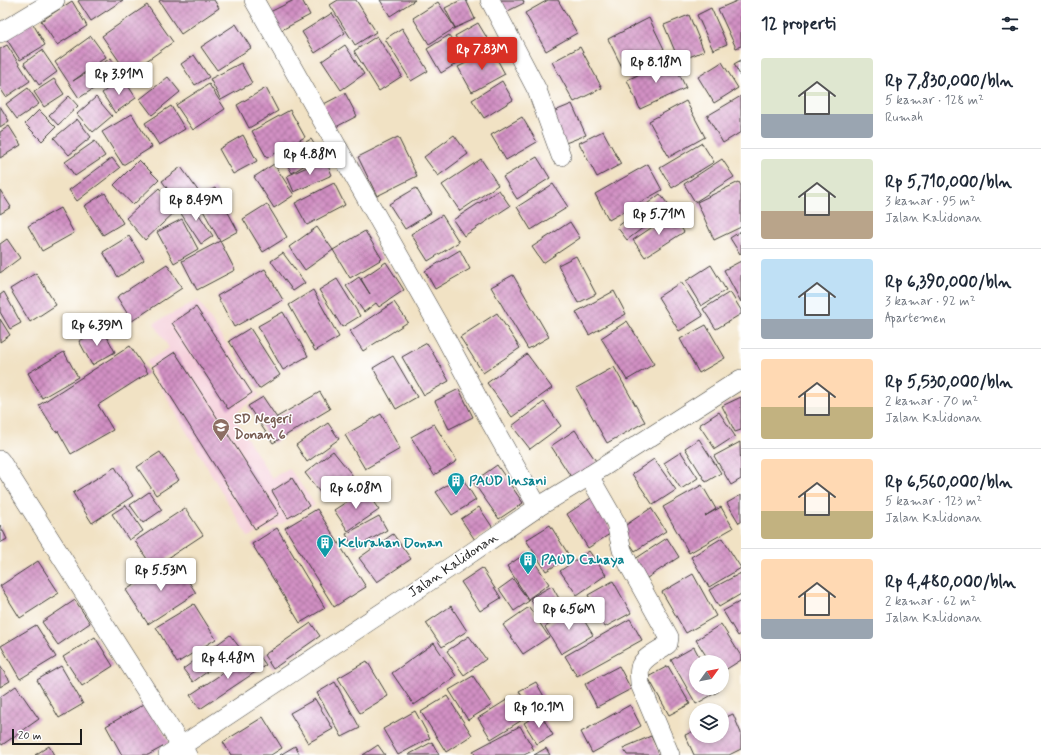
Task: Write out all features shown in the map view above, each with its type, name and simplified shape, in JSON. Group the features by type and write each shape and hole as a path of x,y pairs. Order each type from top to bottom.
{"street":[{"path":"0,33 55,0"},
{"path":"254,0 440,328 538,507"},
{"path":"490,0 538,90 561,156"},
{"name":"Jalan Kalidonan","path":"179,752 538,507 741,379"},
{"path":"0,460 179,752"},
{"path":"589,476 616,523 622,550 630,567 669,637 668,644 645,660 640,666 640,684 670,755"}],"shaded area":[{"name":"SD Negeri Donan 6","path":"198,300 259,395 233,415 272,478 289,468 315,505 283,523 248,537 146,362 169,348 154,323"}],"building":[{"path":"123,0 91,21 78,1"},
{"path":"214,0 219,8 181,34 159,1"},
{"path":"294,0 302,0 310,15 276,33 266,14"},
{"path":"338,0 356,0 376,32 355,45 330,5"},
{"path":"380,0 415,0 390,16"},
{"path":"461,0 466,0 475,19 455,28 445,8"},
{"path":"498,0 523,0 524,3 504,13"},
{"path":"548,0 558,0 577,33 546,51 525,13"},
{"path":"741,0 741,46 736,48 718,9"},
{"path":"72,1 87,26 57,45 41,21"},
{"path":"438,2 455,28 429,44 413,18"},
{"path":"147,5 173,42 128,74 102,36"},
{"path":"711,8 727,44 713,50 697,15"},
{"path":"332,13 345,33 315,53 302,32"},
{"path":"689,15 704,51 679,61 664,25"},
{"path":"649,18 664,49 623,69 608,39"},
{"path":"32,22 45,45 20,60 6,38"},
{"path":"478,23 490,43 467,57 455,36"},
{"path":"236,24 251,48 217,70 201,47"},
{"path":"402,28 428,71 411,81 385,39"},
{"path":"449,35 464,59 441,73 427,49"},
{"path":"91,36 106,57 73,81 111,58 120,72 79,98 55,62"},
{"path":"377,36 402,76 379,91 354,51"},
{"path":"7,45 30,81 6,97 0,88 0,49"},
{"path":"345,45 364,74 341,90 322,61"},
{"path":"580,47 602,88 574,102 552,62"},
{"path":"42,50 57,72 39,85 24,63"},
{"path":"492,50 505,74 472,92 458,67"},
{"path":"194,55 209,77 195,85 181,64"},
{"path":"672,59 686,88 640,109 627,80"},
{"path":"741,60 741,77 734,64"},
{"path":"722,62 738,88 714,103 698,77"},
{"path":"241,63 252,83 221,100 210,79"},
{"path":"168,77 180,92 152,115 140,99"},
{"path":"123,78 136,98 115,113 102,93"},
{"path":"54,79 64,94 44,107 34,92"},
{"path":"502,81 513,100 484,118 472,100"},
{"path":"209,84 225,109 193,130 176,105"},
{"path":"28,88 39,104 17,119 6,104"},
{"path":"266,88 278,111 249,128 237,105"},
{"path":"345,93 357,116 334,128 322,105"},
{"path":"69,96 78,106 58,125 49,115"},
{"path":"741,96 741,132 723,143 707,116"},
{"path":"96,97 112,116 93,132 77,114"},
{"path":"686,101 705,137 669,157 649,121"},
{"path":"572,104 586,135 563,144 550,113"},
{"path":"0,106 9,121 0,127"},
{"path":"171,106 185,129 159,145 145,123"},
{"path":"39,110 56,127 42,141 25,124"},
{"path":"290,110 305,137 267,158 252,131"},
{"path":"132,114 152,147 123,165 102,132"},
{"path":"522,117 537,142 506,160 491,135"},
{"path":"77,119 91,137 69,155 54,138"},
{"path":"9,126 21,145 0,158 0,132"},
{"path":"603,131 621,164 597,177 579,143"},
{"path":"243,135 257,161 233,174 219,149"},
{"path":"454,135 468,154 438,176 424,157"},
{"path":"398,137 417,176 377,196 358,157"},
{"path":"311,139 321,155 292,173 282,156"},
{"path":"95,141 105,156 75,176 65,162"},
{"path":"702,143 714,162 672,188 660,168"},
{"path":"537,157 550,178 517,199 503,177"},
{"path":"112,158 120,168 77,201 69,190"},
{"path":"325,159 332,175 294,192 287,176"},
{"path":"481,159 498,185 460,211 442,185"},
{"path":"722,159 734,177 695,202 684,184"},
{"path":"139,160 159,180 133,205 114,185"},
{"path":"274,164 294,195 274,208 254,177"},
{"path":"648,164 662,190 609,220 595,194"},
{"path":"181,167 199,192 180,207 162,181"},
{"path":"739,182 741,186 741,227 714,240 697,202"},
{"path":"334,183 345,205 307,225 295,203"},
{"path":"553,184 568,207 531,230 517,207"},
{"path":"159,188 178,209 145,240 126,218"},
{"path":"215,188 238,231 220,241 196,198"},
{"path":"416,188 431,213 405,229 389,204"},
{"path":"0,190 11,207 0,214"},
{"path":"499,190 510,206 464,236 453,220"},
{"path":"105,193 123,223 103,235 84,206"},
{"path":"660,194 670,207 627,240 617,227"},
{"path":"190,201 213,236 201,244 178,209"},
{"path":"267,204 287,237 263,252 243,219"},
{"path":"60,208 74,233 42,251 28,226"},
{"path":"672,214 684,232 645,257 633,240"},
{"path":"442,215 459,242 428,261 411,234"},
{"path":"182,219 198,249 174,263 157,232"},
{"path":"570,222 580,238 543,263 532,247"},
{"path":"317,227 333,250 305,270 289,247"},
{"path":"365,231 382,259 350,278 333,250"},
{"path":"741,231 741,253 740,254 730,238"},
{"path":"129,236 144,260 118,277 103,252"},
{"path":"7,239 20,258 0,273 0,244"},
{"path":"220,241 235,270 197,290 182,261"},
{"path":"460,250 470,269 435,289 425,271"},
{"path":"283,253 305,283 293,291 271,261"},
{"path":"576,256 596,294 578,303 558,265"},
{"path":"741,261 741,302 724,270"},
{"path":"386,262 404,290 379,307 376,303 364,312 346,286 359,277 370,294 361,279"},
{"path":"167,264 182,288 132,321 117,297"},
{"path":"711,265 726,290 701,306 686,281"},
{"path":"265,269 283,300 234,327 217,296"},
{"path":"36,273 56,305 30,322 10,289"},
{"path":"513,275 549,337 528,349 491,287"},
{"path":"337,279 360,316 342,327 319,290"},
{"path":"681,282 703,316 679,331 658,297"},
{"path":"313,290 339,337 315,351 289,305"},
{"path":"614,291 626,314 589,335 576,312"},
{"path":"4,292 21,323 10,329 0,312 0,295"},
{"path":"730,292 741,310 741,314 716,329 703,309"},
{"path":"394,302 408,322 363,351 350,331"},
{"path":"196,307 252,393 228,409 172,323"},
{"path":"283,312 308,356 283,370 258,326"},
{"path":"497,313 520,348 483,373 460,337"},
{"path":"0,319 10,335 0,342"},
{"path":"627,321 654,364 627,380 601,338"},
{"path":"706,325 725,358 699,373 680,339"},
{"path":"250,328 280,375 259,389 229,341"},
{"path":"103,329 115,352 92,365 79,341"},
{"path":"427,343 449,381 424,395 402,357"},
{"path":"130,346 148,373 98,405 113,430 71,454 58,431 56,432 39,405"},
{"path":"64,352 78,377 42,398 28,373"},
{"path":"175,352 279,514 255,529 152,367"},
{"path":"527,354 552,388 512,417 487,383"},
{"path":"393,356 417,397 396,409 373,368"},
{"path":"614,367 645,422 607,443 576,388"},
{"path":"459,389 473,417 449,429 435,401"},
{"path":"320,392 330,409 273,443 248,406 263,397 283,427 277,417"},
{"path":"741,397 741,430 735,432 722,406"},
{"path":"544,402 561,426 530,449 512,426"},
{"path":"719,412 735,436 715,449 699,425"},
{"path":"381,414 400,449 365,469 345,435"},
{"path":"328,423 339,439 307,462 296,445"},
{"path":"434,424 457,461 434,475 411,437"},
{"path":"575,430 598,464 573,480 551,446"},
{"path":"699,439 721,473 706,482 685,448"},
{"path":"740,442 741,479 731,485 714,456"},
{"path":"333,451 353,476 325,499 305,473"},
{"path":"160,452 179,480 156,495 137,467"},
{"path":"681,452 698,478 681,489 664,463"},
{"path":"654,459 676,490 653,505 632,474"},
{"path":"497,465 523,503 499,519 473,482"},
{"path":"115,467 133,496 92,523 73,493"},
{"name":"PAUD Insani","path":"461,476 476,500 452,515 436,492"},
{"path":"292,478 309,506 288,518 272,491"},
{"path":"702,485 716,509 705,516 721,507 733,528 689,553 663,507"},
{"path":"365,490 379,510 348,531 334,510"},
{"path":"149,492 162,510 143,523 130,505"},
{"path":"741,495 741,522 739,523 727,503"},
{"path":"591,498 613,532 588,548 567,514"},
{"path":"126,505 143,531 129,540 112,514"},
{"path":"479,507 493,528 475,540 461,519"},
{"path":"185,508 203,535 153,568 135,541"},
{"path":"651,508 666,531 635,551 620,529"},
{"name":"Kelurahan Donan","path":"317,509 366,587 334,607 285,528"},
{"path":"379,516 387,530 354,549 346,534"},
{"path":"0,525 7,539 0,543"},
{"path":"550,525 570,557 546,571 526,540"},
{"name":"Kelurahan Donan","path":"277,528 325,608 300,623 252,544"},
{"path":"393,534 411,559 377,582 359,558"},
{"path":"667,538 679,557 644,580 632,561"},
{"path":"722,538 741,568 709,587 691,557"},
{"path":"589,551 606,575 577,595 560,571"},
{"name":"PAUD Cahaya","path":"528,552 549,584 528,599 507,566"},
{"path":"174,559 196,593 148,624 126,590"},
{"path":"38,561 59,593 20,618 0,586"},
{"path":"482,568 501,598 480,611 461,582"},
{"path":"741,573 741,594 719,607 709,590"},
{"path":"693,574 716,616 686,633 662,592"},
{"path":"513,579 529,601 514,611 499,589"},
{"path":"613,581 631,613 605,627 588,595"},
{"path":"552,586 566,611 544,623 530,598"},
{"path":"75,600 90,623 58,645 42,622"},
{"path":"741,601 741,634 738,636 723,611"},
{"path":"194,604 216,639 177,663 156,627"},
{"path":"451,606 467,631 442,647 426,623"},
{"path":"529,607 549,637 523,654 503,625"},
{"path":"576,607 593,635 561,654 545,627"},
{"path":"630,619 642,640 577,676 565,656"},
{"path":"311,623 320,636 273,669 264,655"},
{"path":"721,624 741,656 741,660 729,668 729,655 706,655 696,640"},
{"path":"36,625 56,657 20,679 1,646"},
{"path":"230,635 240,648 193,682 183,669"},
{"path":"469,636 486,659 464,675 447,651"},
{"path":"95,637 113,666 82,686 63,657"},
{"path":"434,643 456,676 414,705 392,673"},
{"path":"694,647 698,655 689,655 689,692 671,660"},
{"path":"256,651 266,665 200,709 190,695"},
{"path":"367,661 388,696 360,713 338,678"},
{"path":"0,666 10,681 0,687"},
{"path":"61,666 83,704 59,718 37,680"},
{"path":"619,666 631,689 597,707 585,684"},
{"path":"668,666 689,705 669,715 648,677"},
{"path":"473,676 492,705 468,720 449,690"},
{"path":"335,682 360,728 342,737 317,693"},
{"path":"536,682 547,702 530,711 519,691"},
{"path":"16,686 39,719 2,745 0,742 0,697"},
{"path":"691,695 712,695 698,703 695,703"},
{"path":"447,696 472,735 446,752 421,712"},
{"path":"513,696 527,717 491,739 478,718"},
{"path":"315,699 333,729 308,743 290,713"},
{"path":"146,703 170,743 148,755 122,755 106,726"},
{"path":"630,705 641,726 592,753 581,732"},
{"path":"415,711 430,738 398,755 383,729"},
{"path":"540,713 553,735 537,744 524,723"},
{"path":"733,714 741,733 741,749 729,755 694,755 685,735 689,733 689,743 729,743 729,716"},
{"path":"263,717 282,748 271,755 231,755 223,742"},
{"path":"520,726 534,750 524,755 475,755 473,751"},
{"path":"651,736 660,755 627,755 623,748"},
{"path":"432,742 439,755 408,755"},
{"path":"378,745 385,755 363,755"},
{"path":"49,746 54,755 35,755"},
{"path":"295,746 300,755 280,755"},
{"path":"546,748 550,755 534,755"}],"place":[{"name":"SD Negeri Donan 6","path":"221,442"},
{"name":"PAUD Insani","path":"456,496"},
{"name":"Kelurahan Donan","path":"325,558"},
{"name":"PAUD Cahaya","path":"528,575"}]}
